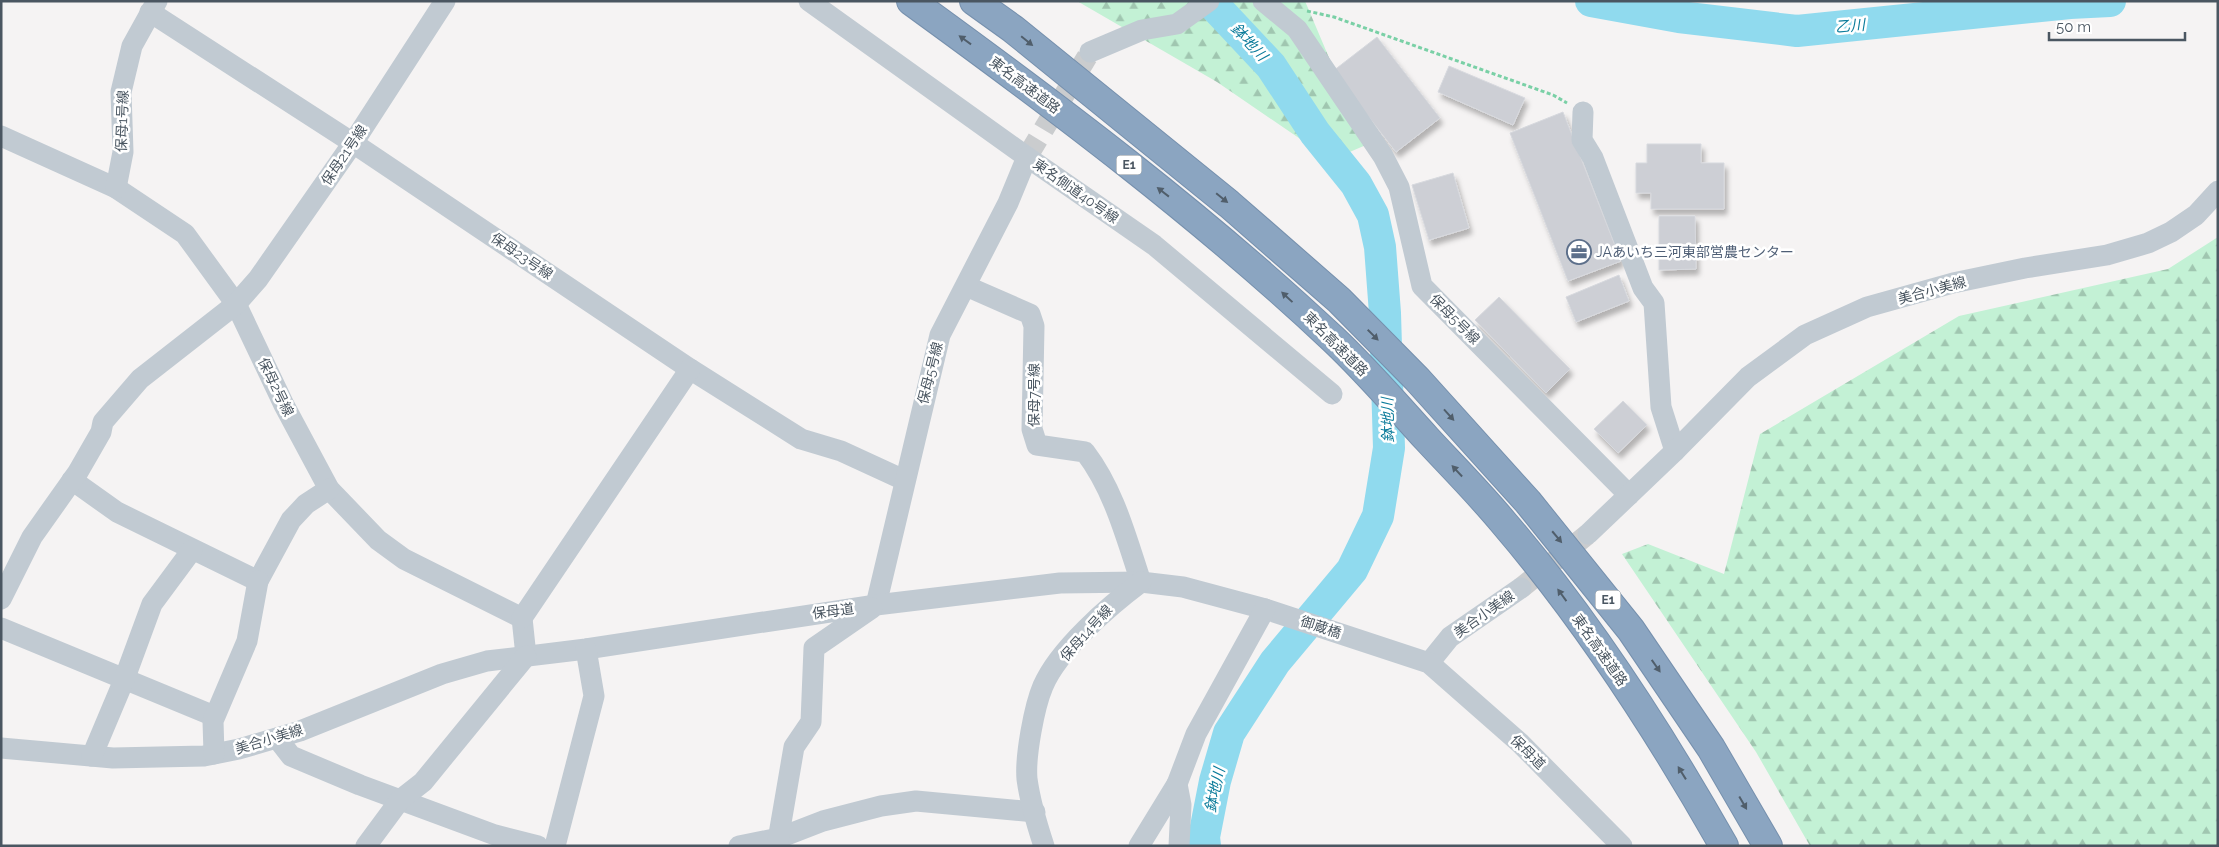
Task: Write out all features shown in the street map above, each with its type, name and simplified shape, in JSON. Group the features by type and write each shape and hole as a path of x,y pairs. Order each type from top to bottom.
{"highway":[{"name":"東名高速道路","path":"911,1 997,64 1188,211 1261,273 1336,342 1504,522 1556,588 1604,654 1658,734 1724,846"},
{"name":"E1","path":"974,1 1013,29 1229,204 1339,300 1417,379 1528,502 1632,630 1711,748 1768,846"}],"street":[{"name":"保母21号線","path":"1,598 32,537 72,480 101,432 103,422 140,378 236,304 258,279 353,143 445,1"},
{"name":"東名側道40号線","path":"809,1 1154,245 1332,394"},
{"path":"1090,52 1142,30 1177,24 1209,1"},
{"name":"保母5号線","path":"1266,4 1297,29 1383,156 1399,187 1422,286 1630,494"},
{"name":"保母23号線","path":"154,6 353,143 690,369 801,439 840,451 904,480"},
{"name":"保母1号線","path":"116,188 123,152 121,92 132,46 154,6"},
{"path":"1583,112 1582,140 1593,158 1643,288 1654,304 1661,408 1675,451"},
{"name":"保母2号線","path":"1,136 116,188 185,234 236,304 284,405 329,489 378,540 404,559 522,618"},
{"name":"保母5号線","path":"876,605 940,334 1008,204 1027,157"},
{"name":"美合小美線","path":"1588,534 1675,451 1748,377 1806,335 1867,307 1953,283 2025,268 2107,255 2148,243 2171,232 2196,216 2218,191"},
{"name":"保母7号線","path":"966,286 1030,314 1034,326 1032,429 1037,445 1085,452 1096,466 1120,520 1141,582"},
{"path":"366,846 400,800 423,782 526,656 522,618 690,369"},
{"path":"72,480 117,512 258,581"},
{"path":"214,754 212,731 214,716 247,641 258,581 291,520 306,504 329,489"},
{"path":"92,756 124,680 152,604 192,550"},
{"name":"保母道","path":"526,656 586,649 876,605 1060,583 1141,582"},
{"name":"御蔵橋","path":"1141,582 1182,587 1275,612 1430,663"},
{"name":"保母14号線","path":"1044,846 1027,779 1032,723 1043,686 1067,650 1108,607 1141,582"},
{"name":"美合小美線","path":"1430,663 1450,637 1521,588"},
{"path":"778,842 794,747 811,722 814,648 876,605"},
{"path":"1139,846 1177,784 1196,734 1275,612"},
{"path":"1,628 214,716"},
{"path":"555,846 594,696 586,649"},
{"name":"美合小美線","path":"1,748 92,756 158,758 214,754 239,750 277,738 442,674 487,661 526,656"},
{"name":"保母道","path":"1430,663 1520,743 1612,841"},
{"path":"277,738 291,756 400,800 495,835 538,846"},
{"path":"1177,784 1181,805 1179,846"},
{"path":"739,846 778,842 823,821 881,806 916,801 1035,812"}],"path":[{"path":"1266,4 1334,17 1553,95 1583,112"}],"green space":[{"path":"1077,1 1305,1 1366,145 1331,160 1217,82"},
{"path":"2218,237 2218,846 1810,846 1756,752 1622,554 1648,544 1724,574 1760,434 1959,316 2168,269"}],"building":[{"path":"1377,37 1440,118 1396,152 1333,71"},
{"path":"1449,66 1525,98 1513,125 1438,92"},
{"path":"1563,112 1621,261 1568,281 1510,133"},
{"path":"1647,144 1701,144 1701,163 1724,163 1724,209 1651,209 1651,193 1636,193 1636,163 1647,163"},
{"path":"1453,173 1469,228 1429,240 1412,185"},
{"path":"1659,216 1695,216 1696,269 1659,270"},
{"path":"1619,275 1629,301 1576,322 1566,297"},
{"path":"1499,297 1570,369 1546,393 1475,320"},
{"path":"1623,401 1647,425 1618,453 1594,429"}],"waterway":[{"name":"鉢地川","path":"1205,846 1204,837 1215,781 1229,733 1275,662 1352,570 1378,516 1389,448 1385,313 1380,247 1373,215 1356,184 1315,133 1271,66 1210,1"},
{"name":"乙川","path":"1591,1 1679,17 1797,31 2070,3 2110,1"}],"tunnel":[{"path":"1027,157 1090,52"},
{"path":"1521,588 1588,534"}],"place":[{"name":"JAあいち三河東部営農センター","path":"1579,252"}]}
